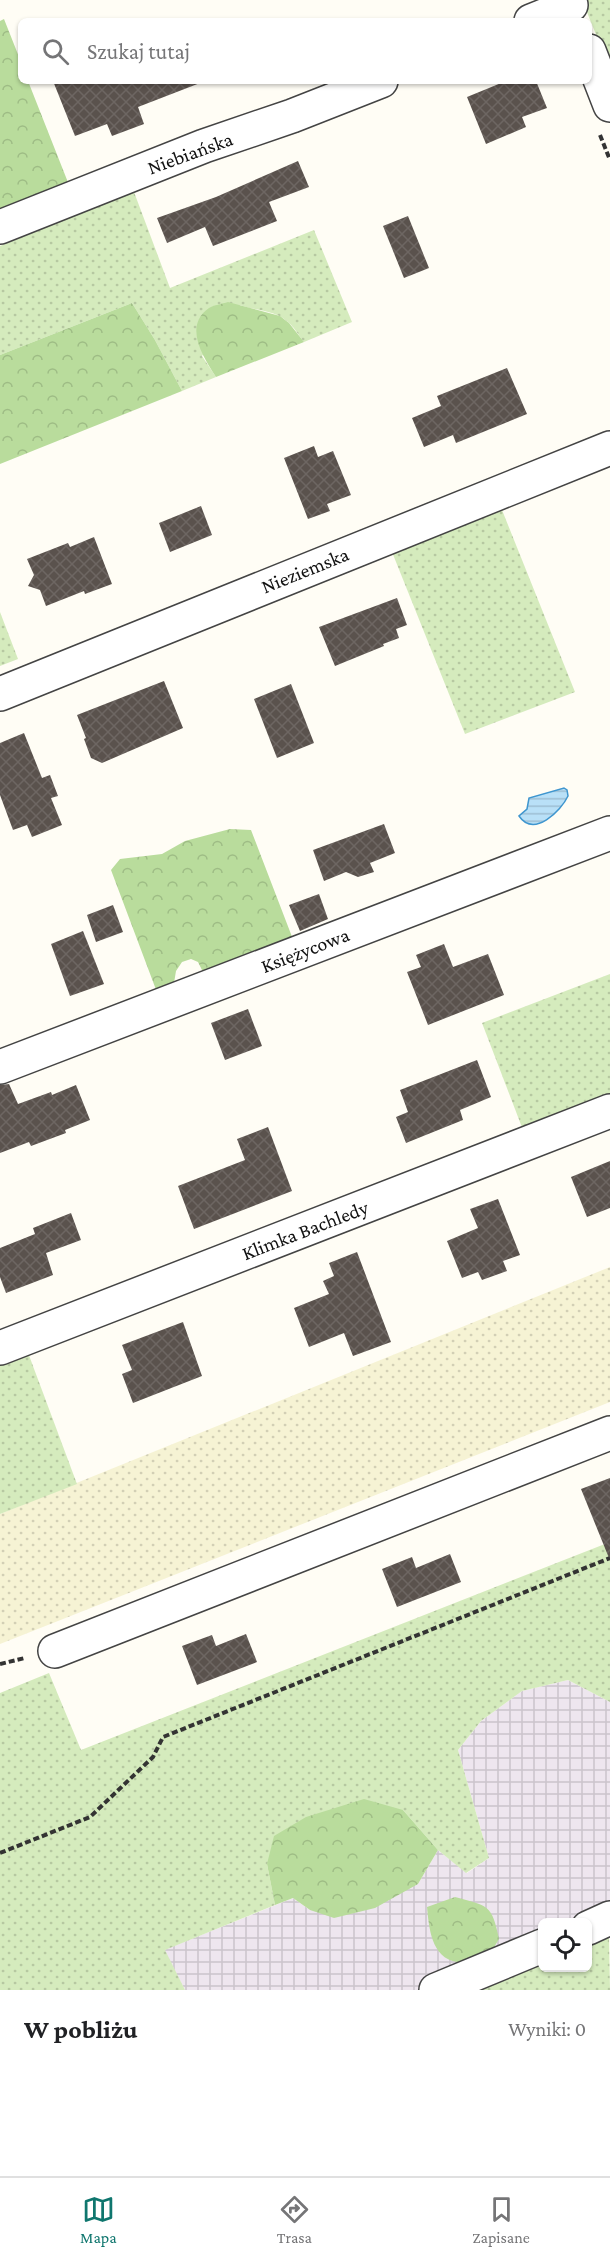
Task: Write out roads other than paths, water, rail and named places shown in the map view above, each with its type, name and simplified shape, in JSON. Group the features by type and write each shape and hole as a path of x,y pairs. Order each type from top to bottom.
{"street":[{"path":"542,18 573,9"},
{"path":"592,59 610,105"},
{"name":"Niebiańska","path":"0,227 204,146 292,116 373,84"},
{"name":"Nieziemska","path":"0,694 610,448"},
{"name":"Księżycowa","path":"0,1067 610,833"},
{"name":"Klimka Bachledy","path":"0,1348 610,1111"},
{"path":"55,1651 610,1433"},
{"path":"436,1990 538,1948"}],"water":[{"path":"564,788 568,796 560,809 546,820 532,824 525,822 519,816 527,809 529,798"}]}
